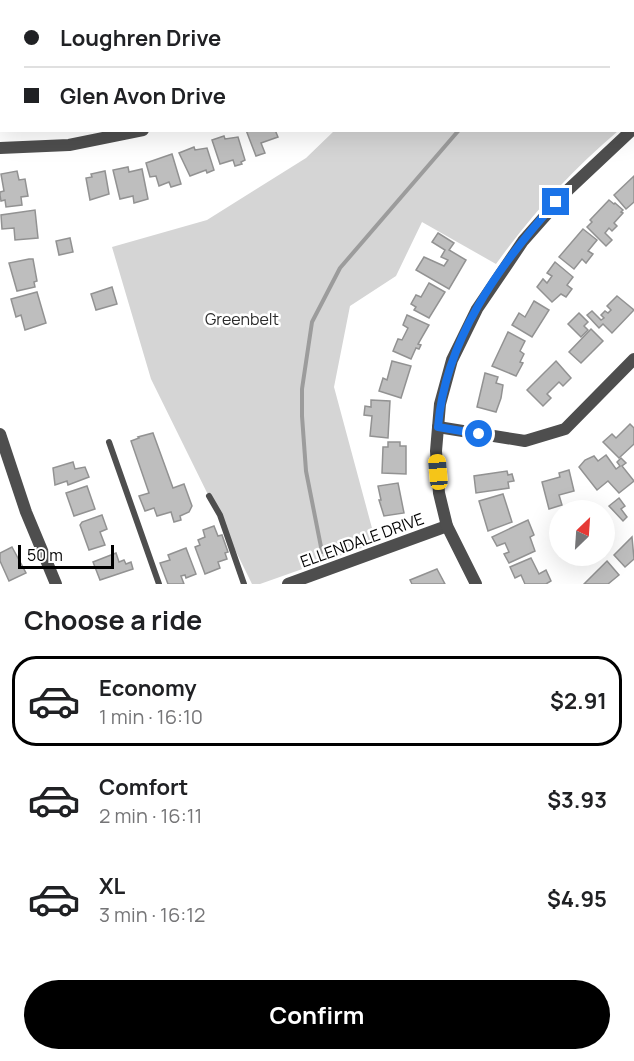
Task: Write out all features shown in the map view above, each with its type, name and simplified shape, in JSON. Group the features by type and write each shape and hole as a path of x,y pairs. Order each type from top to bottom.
{"street":[{"path":"0,148 69,145 133,132"},
{"path":"476,584 447,526 439,493 436,451 440,404 452,360 481,302 524,241 591,166 631,132"},
{"path":"438,427 525,441 565,429 634,359"},
{"path":"0,434 26,512 56,584"},
{"name":"ELLENDALE DRIVE","path":"288,584 447,526"}],"lane":[{"path":"109,442 159,584"},
{"path":"209,496 220,515 244,584"}],"green space":[{"name":"Greenbelt","path":"333,132 617,132 553,194 496,264 422,222 396,276 350,306 334,387 376,543 260,584 252,584 151,379 112,247 207,220 306,158"}],"building":[{"path":"247,132 276,132 278,137 261,143 265,153 256,156"},
{"path":"224,136 225,139 238,137 245,160 241,162 242,164 235,166 233,160 220,164 212,140"},
{"path":"194,147 195,150 207,148 214,170 207,173 206,170 190,176 179,153"},
{"path":"172,154 181,184 171,187 169,182 159,186 156,176 150,177 146,163"},
{"path":"128,167 129,172 142,169 148,199 134,203 133,196 120,199 113,170"},
{"path":"17,171 19,180 25,179 28,196 21,197 22,205 6,207 5,200 1,201 0,195 0,192 4,191 1,174"},
{"path":"105,171 109,194 90,200 86,178 92,177 91,174"},
{"path":"634,176 634,202 626,209 614,195"},
{"path":"609,200 623,210 621,212 623,213 614,223 617,226 612,231 609,228 605,233 612,240 606,246 587,227 592,222 590,220"},
{"path":"35,210 38,238 15,240 14,228 2,229 1,215"},
{"path":"583,229 597,240 588,251 593,254 586,263 582,259 574,269 559,257"},
{"path":"438,233 454,243 449,250 466,260 449,289 416,270 424,257 444,266 448,260 441,257 445,250 432,242"},
{"path":"70,238 73,252 59,255 56,241"},
{"path":"33,259 37,281 34,282 35,287 17,291 9,263"},
{"path":"555,262 573,277 567,285 572,289 566,297 561,294 552,302 537,287 543,279 547,283 552,276 547,273"},
{"path":"429,283 445,292 429,318 414,310 416,307 411,304 416,295 421,297"},
{"path":"112,287 117,304 96,310 91,294"},
{"path":"37,292 46,323 25,330 21,315 16,317 11,299"},
{"path":"617,296 634,310 612,333 603,324 599,328 587,315 592,311 601,320 604,318 601,315 605,311 608,313 611,310 607,306"},
{"path":"534,301 549,310 532,337 512,325 519,313 525,317"},
{"path":"579,313 588,322 584,326 588,330 581,337 568,324"},
{"path":"407,315 429,325 418,344 421,345 419,349 416,348 411,359 393,351 398,339 402,340 408,328 403,325"},
{"path":"591,329 603,341 581,363 569,352"},
{"path":"508,332 525,341 520,351 524,354 520,362 523,363 516,376 492,366"},
{"path":"392,361 411,366 401,398 379,391 383,378 387,380"},
{"path":"556,361 571,378 563,386 559,382 547,394 551,398 543,406 527,390"},
{"path":"485,373 498,377 496,383 503,385 496,412 477,407"},
{"path":"371,400 390,401 388,438 370,436 372,416 364,415 365,406 371,407"},
{"path":"630,424 634,428 634,444 619,458 603,442 612,434 616,438"},
{"path":"153,433 173,488 184,484 192,506 189,512 180,516 181,520 174,522 171,512 157,516 154,508 145,511 139,496 149,493 131,441"},
{"path":"388,442 400,442 400,446 406,446 406,474 382,473 383,447 388,447"},
{"path":"606,455 616,469 620,466 617,462 621,458 626,463 622,466 634,481 619,493 608,481 597,490 579,467 585,460 594,456 598,461"},
{"path":"73,462 75,469 85,467 89,477 68,485 67,481 55,485 53,468"},
{"path":"569,470 574,491 559,495 560,500 549,500 549,509 542,482 560,477 559,473"},
{"path":"507,471 508,475 512,474 514,481 508,482 509,488 476,493 474,476"},
{"path":"398,483 404,513 384,516 378,486"},
{"path":"87,486 95,509 74,516 66,493"},
{"path":"503,494 512,522 488,531 479,501"},
{"path":"619,498 625,506 621,509 627,517 623,521 615,512 615,501"},
{"path":"102,515 107,529 100,532 105,545 89,550 80,525 82,522"},
{"path":"528,520 534,535 530,537 535,551 509,563 504,554 509,552 505,543 497,546 492,537"},
{"path":"214,526 218,536 222,535 228,552 225,553 227,559 218,562 220,568 205,574 195,547 200,545 198,540 205,537 203,530"},
{"path":"632,537 634,559 625,567 615,554"},
{"path":"12,547 26,573 9,581 0,561 0,553"},
{"path":"186,548 196,574 186,578 185,575 181,576 184,584 168,584 160,563 170,560 168,555"},
{"path":"116,553 119,562 124,560 126,564 131,562 133,569 100,580 93,562"},
{"path":"531,558 539,574 546,570 551,581 546,584 525,584 521,575 515,578 510,567"},
{"path":"602,566 611,566 619,575 608,584 584,584"},
{"path":"437,569 445,584 412,584 410,580"}],"waterway":[{"path":"322,552 306,471 302,416 302,389 312,322 340,268 457,132"}],"route":[{"path":"479,434 438,427 445,381 465,330 483,299 502,270 556,202"}]}
